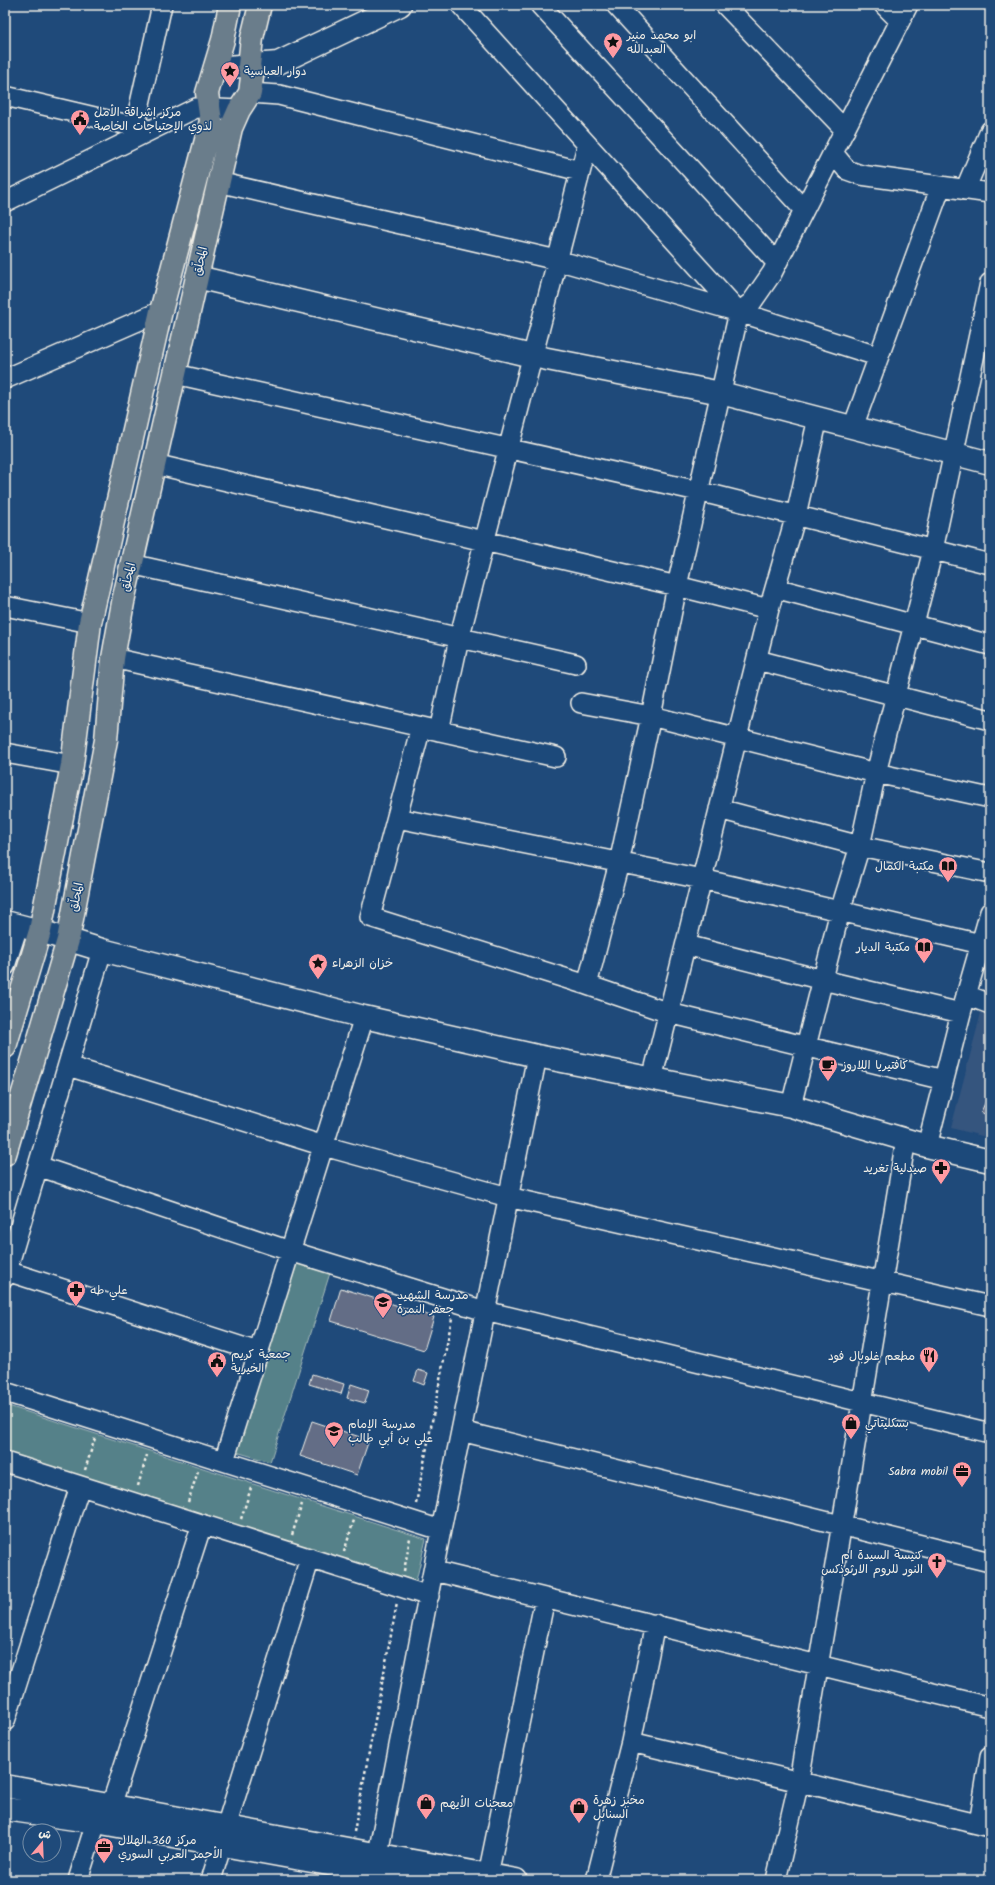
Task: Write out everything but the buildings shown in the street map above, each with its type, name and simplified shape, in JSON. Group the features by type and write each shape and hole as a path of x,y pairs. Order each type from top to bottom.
{"highway":[{"name":"المحلّق","path":"5,1047 40,931 72,765 90,623 161,311 211,121 207,93 223,40 230,5"},
{"name":"المحلّق","path":"5,1154 68,940 106,740 113,658 131,564 231,128 245,101 252,77 249,66 252,38 260,5"}],"street":[{"path":"142,128 162,5"},
{"path":"215,68 278,63 400,5"},
{"path":"461,5 587,146 739,312"},
{"path":"540,5 777,263"},
{"path":"616,5 804,210"},
{"path":"725,5 845,130"},
{"path":"588,985 619,863 651,716 676,586 739,312 752,302 777,263 904,13 884,5"},
{"path":"5,202 142,128 196,108 209,108 279,95 580,171"},
{"path":"5,96 142,128"},
{"path":"964,190 990,131"},
{"path":"440,731 459,639 587,146"},
{"path":"833,153 847,170 861,175 990,193"},
{"path":"218,182 557,260 739,312 878,356"},
{"path":"853,427 941,186"},
{"path":"196,277 532,356 721,393 990,463"},
{"path":"791,1106 840,910 860,846 876,773 933,550 990,283"},
{"path":"5,379 161,311"},
{"path":"175,374 507,450 698,491 990,564"},
{"path":"652,1079 769,610 796,515 818,418"},
{"path":"154,464 676,586 769,610"},
{"path":"131,564 459,639 576,664"},
{"path":"775,588 990,645"},
{"path":"5,606 90,623"},
{"path":"113,658 556,757"},
{"path":"757,660 990,720"},
{"path":"581,703 651,716 876,773 990,798"},
{"path":"421,727 370,917 588,985 669,1013 944,1080"},
{"path":"5,753 72,765"},
{"path":"720,809 860,846 990,873"},
{"path":"397,818 702,879 982,944"},
{"path":"927,1146 990,912"},
{"path":"5,966 11,924 40,931 102,950 364,1016 536,1056 791,1106 927,1146 990,1161"},
{"path":"686,944 823,980 964,1004 990,1004"},
{"path":"102,950 6,1274 258,1352"},
{"path":"224,1462 364,1016"},
{"path":"375,1869 536,1056"},
{"path":"68,1066 324,1146 508,1197 990,1306"},
{"path":"776,1880 799,1781 906,1139"},
{"path":"38,1166 290,1251 485,1311 990,1433"},
{"path":"5,1392 441,1530"},
{"path":"461,1432 842,1524 990,1562"},
{"path":"5,1462 429,1596"},
{"path":"5,1721 80,1486"},
{"path":"78,1880 104,1814 202,1524"},
{"path":"210,1880 310,1558"},
{"path":"434,1571 990,1707"},
{"path":"488,1875 545,1598"},
{"path":"596,1880 631,1742 655,1624"},
{"path":"631,1742 985,1826 990,1756"},
{"path":"5,1786 104,1814 224,1836 375,1869 417,1880"},
{"path":"5,1810 104,1814"},
{"path":"375,1869 488,1875 516,1880"}],"path":[{"path":"80,1486 100,1422"},
{"path":"133,1502 152,1439"},
{"path":"184,1518 203,1455"},
{"path":"236,1535 256,1472"},
{"path":"287,1551 307,1488"},
{"path":"340,1568 358,1504"}],"shaded area":[{"path":"982,1009 990,1012 990,1138 951,1128"}],"green space":[{"path":"292,1261 330,1273 270,1462 233,1451"},
{"path":"5,1405 426,1539 416,1581 5,1454"}],"place":[{"name":"ابو محمد منير العبدالله","path":"613,59"},
{"name":"دوار العباسية","path":"230,88"},
{"name":"مركز إشراقة الأمل لذوي الإحتياجات الخاصة","path":"80,136"},
{"name":"مكتبة الكمال","path":"948,883"},
{"name":"مكتبة الديار","path":"924,964"},
{"name":"خزان الزهراء","path":"318,980"},
{"name":"كافتيريا اللاروز","path":"828,1082"},
{"name":"صيدلية تغريد","path":"941,1185"},
{"name":"علي طه","path":"76,1307"},
{"name":"مدرسة الشهيد جعفر النمرة","path":"383,1319"},
{"name":"مطعم غلوبال فود","path":"929,1373"},
{"name":"جمعية كريم الخيرية","path":"217,1378"},
{"name":"بسكليتاتي","path":"851,1440"},
{"name":"مدرسة الإمام علي بن أبي طالب","path":"334,1448"},
{"name":"Sabra mobil","path":"962,1488"},
{"name":"كنيسة السيدة ام النور للروم الارثوذكس","path":"937,1579"},
{"name":"معجنات الأيهم","path":"426,1820"},
{"name":"مخبز زهرة السنابل","path":"579,1824"},
{"name":"مركز 360 الهلال الأحمر العربي السوري","path":"104,1864"}]}
